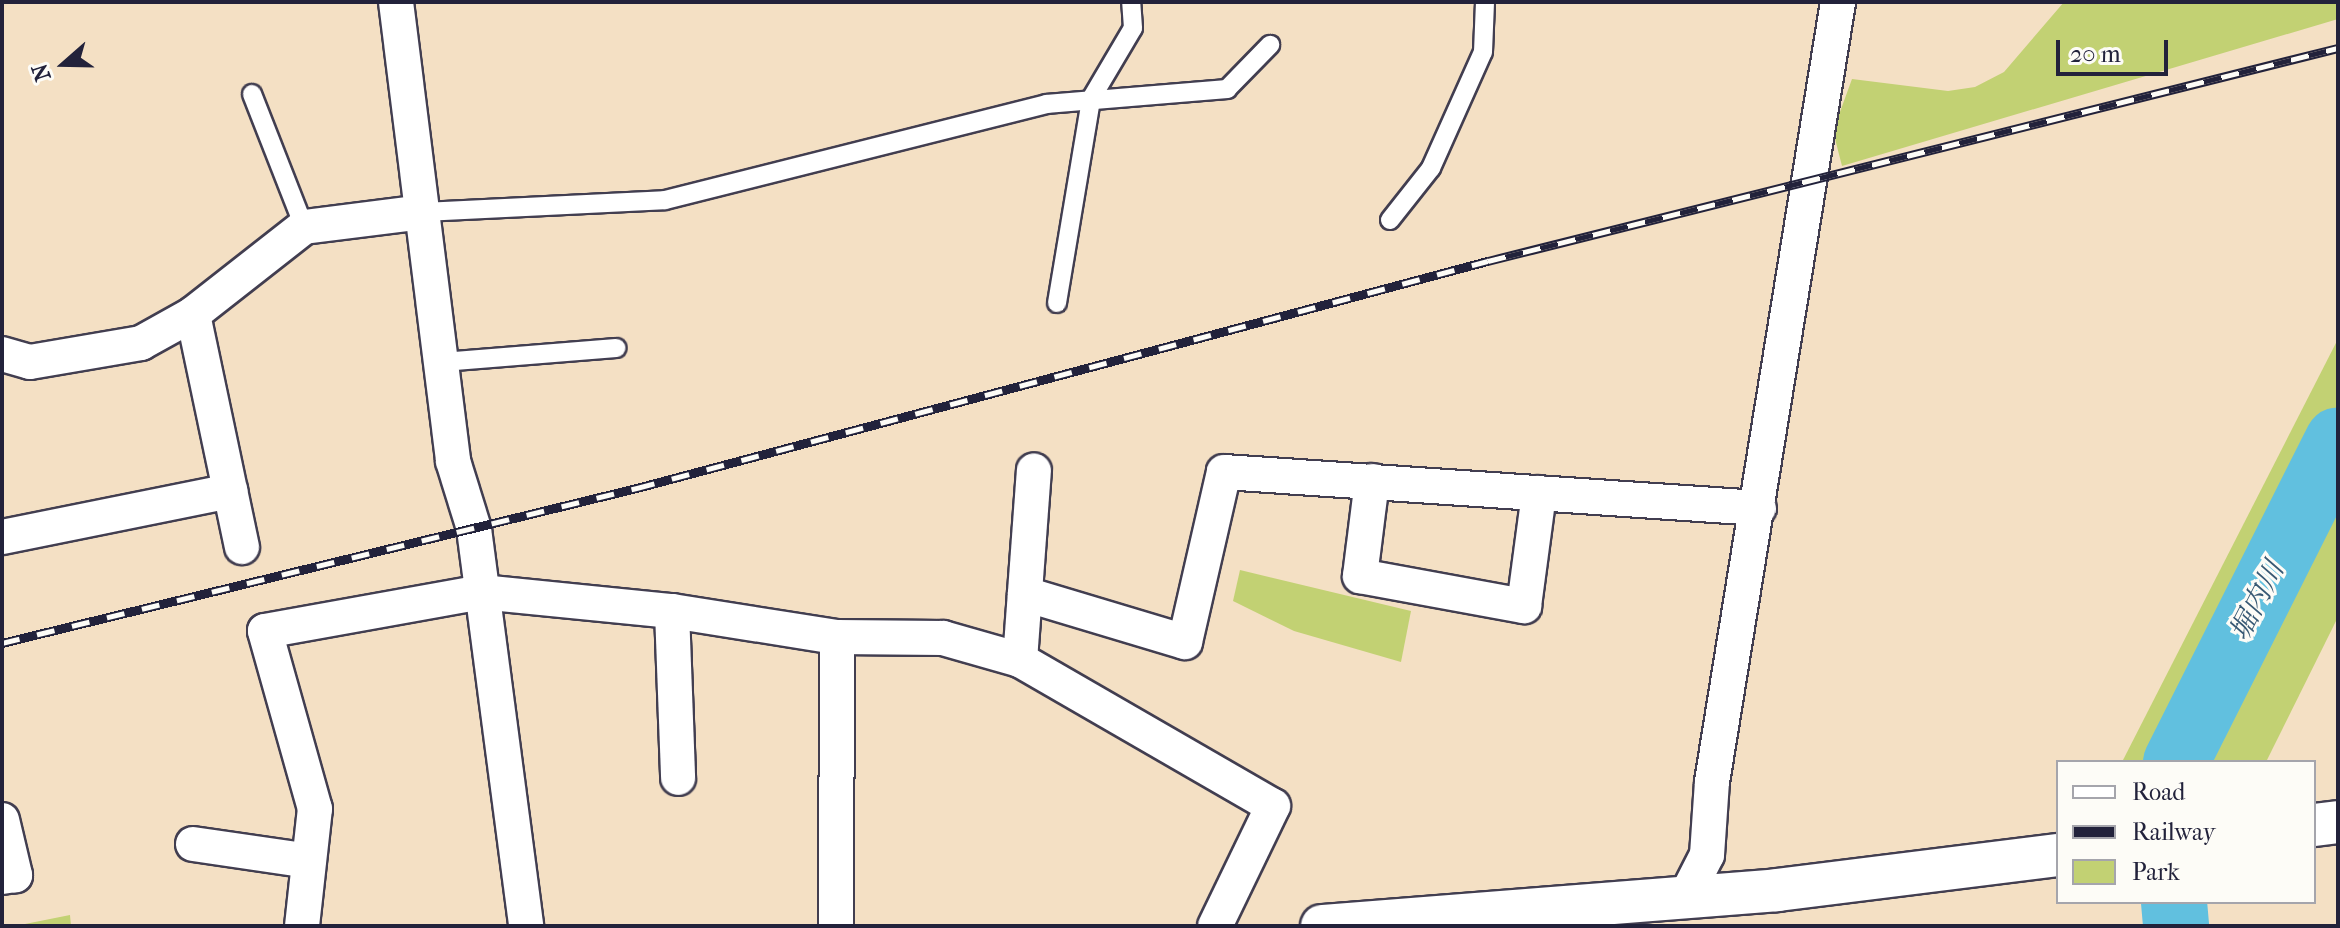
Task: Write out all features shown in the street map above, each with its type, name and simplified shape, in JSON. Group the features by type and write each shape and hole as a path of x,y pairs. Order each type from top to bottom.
{"street":[{"path":"396,2 453,461 474,529 526,926"},
{"path":"1662,906 1707,855 1712,782 1759,508 1838,2"},
{"path":"2,354 30,362 141,343 193,314 304,227 422,212"},
{"path":"193,314 242,547"},
{"path":"1020,660 1034,471"},
{"path":"1025,594 1185,642 1224,472 1759,508"},
{"path":"1372,481 1360,576 1524,606 1539,493"},
{"path":"2,537 230,491"},
{"path":"302,926 315,809 265,631 481,592 672,611 837,637 943,638 1020,660 1273,806 1215,926"},
{"path":"672,611 678,778"},
{"path":"836,926 837,637"},
{"path":"2,820 15,875 2,877"},
{"path":"2316,825 2338,822"},
{"path":"193,844 309,861"},
{"path":"1322,926 1662,906 2056,855"}],"lane":[{"path":"1057,303 1091,99 1133,28 1131,2"},
{"path":"1390,220 1431,168 1483,52 1485,2"},
{"path":"422,212 665,200 1046,104 1227,89 1270,45"},
{"path":"252,94 304,227"},
{"path":"442,362 616,348"}],"green space":[{"path":"2064,2 2338,2 2338,19 1842,166 1833,131 1852,79 1948,91 1975,87 2004,72"},
{"path":"2338,339 2338,617 2267,760 2123,760"},
{"path":"1240,570 1411,611 1401,662 1294,631 1233,601"},
{"path":"70,915 71,926 15,926"}],"waterway":[{"name":"堀内川","path":"2177,760 2338,440"},
{"name":"堀内川","path":"2174,904 2176,926"}],"railway":[{"path":"2,643 637,488 1488,261 2338,48"}]}
